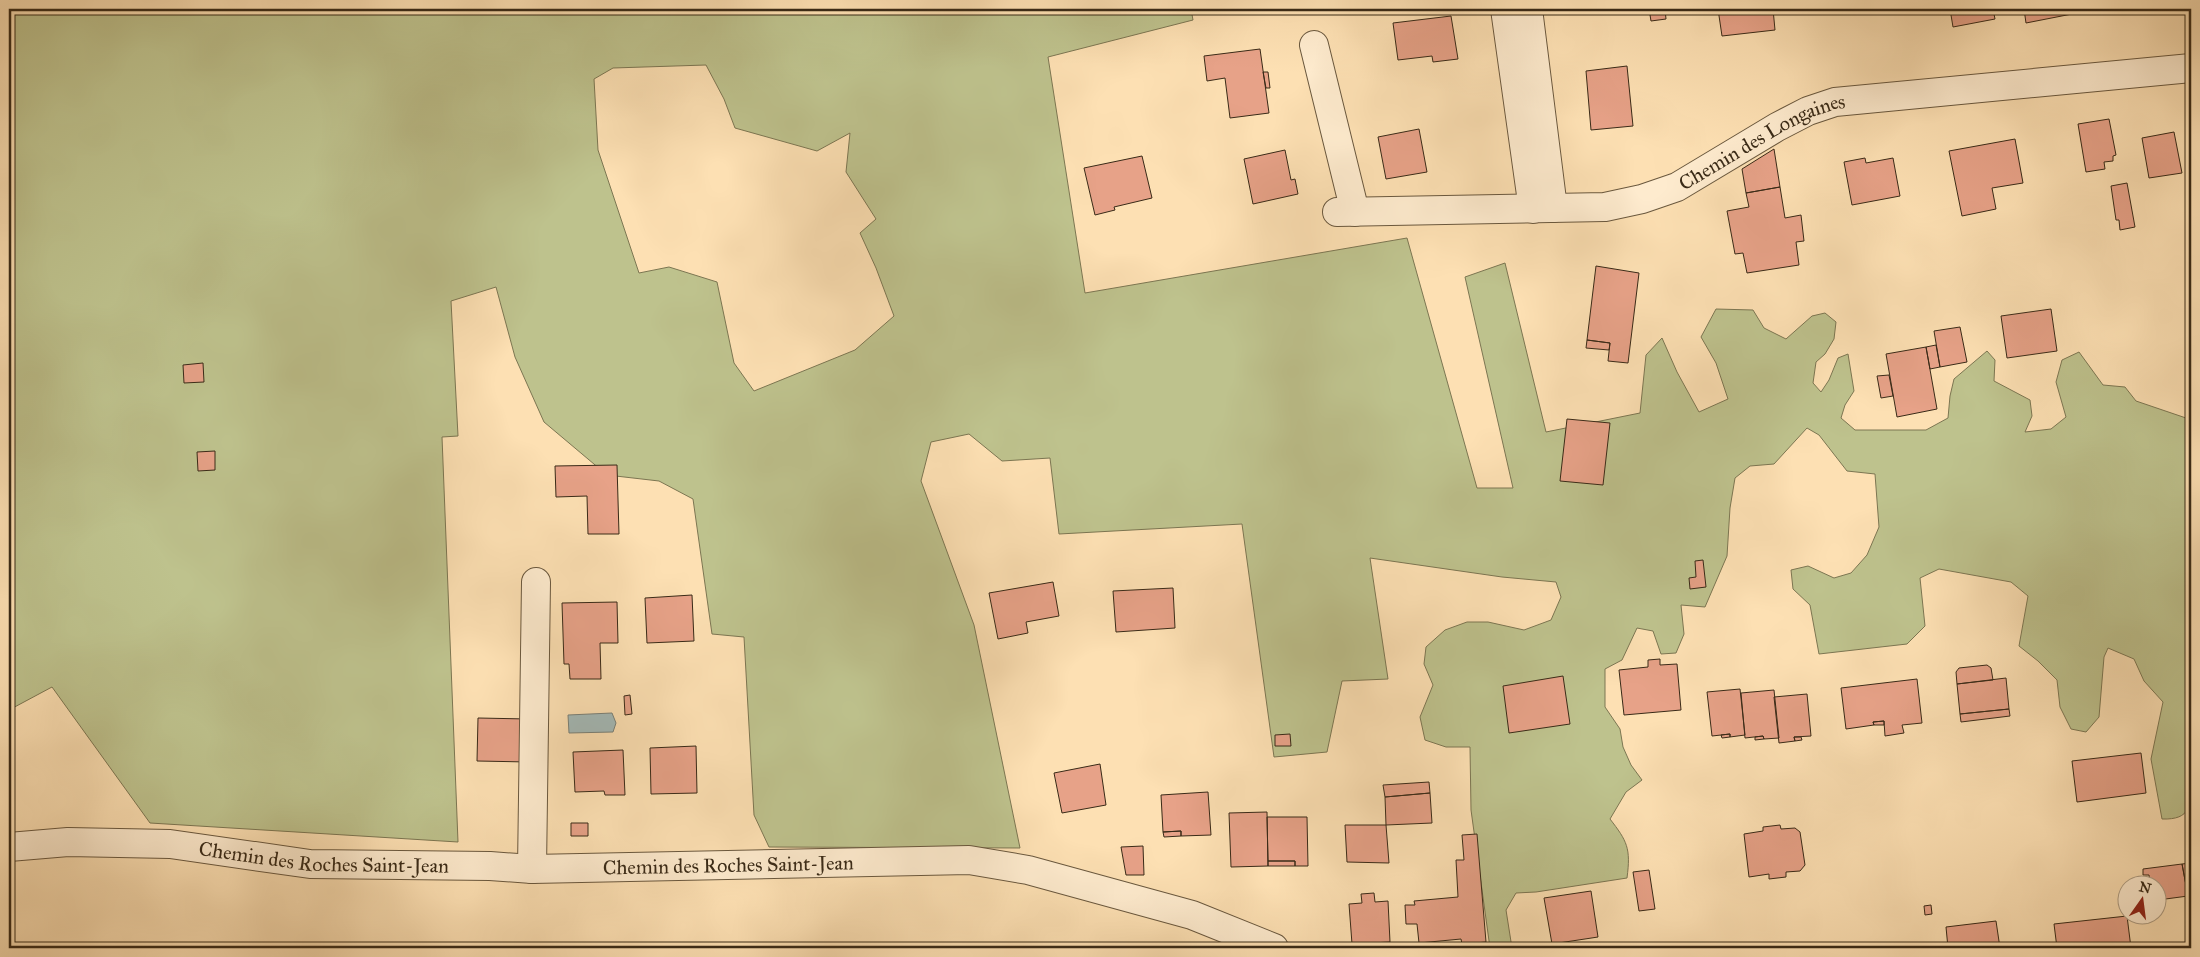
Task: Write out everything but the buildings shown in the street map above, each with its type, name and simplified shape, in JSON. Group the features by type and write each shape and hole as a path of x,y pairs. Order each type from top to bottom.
{"street":[{"path":"1505,9 1543,208"},
{"path":"1528,9 1543,208"},
{"name":"Chemin des Longaines","path":"1314,45 1346,212 1605,207 1642,199 1677,187 1784,123 1808,111 1835,102 2191,68"},
{"path":"532,869 536,582"},
{"name":"Chemin des Roches Saint-Jean","path":"9,848 68,842 170,844 310,864 490,866 532,869 969,860 1028,870 1192,915 1274,948"}],"green space":[{"path":"9,9 1191,9 1193,20 1048,57 1085,293 1407,238 1477,488 1513,488 1465,277 1505,263 1546,432 1640,413 1646,355 1662,338 1677,372 1699,412 1728,399 1716,363 1701,337 1716,309 1753,310 1764,328 1786,339 1812,316 1825,313 1836,322 1834,339 1825,354 1816,362 1813,383 1821,392 1829,380 1838,358 1848,354 1854,391 1845,405 1841,418 1855,430 1926,430 1948,418 1954,379 1987,351 1995,360 1994,381 2030,400 2032,416 2025,432 2051,429 2066,417 2056,382 2062,360 2079,352 2103,385 2125,387 2136,401 2186,418 2191,417 2191,780 2188,781 2189,804 2184,814 2172,819 2162,819 2151,759 2163,702 2144,681 2134,659 2108,648 2104,657 2099,717 2086,732 2071,729 2060,707 2057,680 2019,646 2028,596 2011,582 1939,569 1920,578 1925,626 1907,644 1819,654 1810,605 1793,589 1791,570 1808,566 1834,578 1851,573 1867,555 1879,527 1875,474 1847,471 1819,435 1807,428 1774,464 1750,466 1735,478 1730,508 1727,556 1705,607 1681,605 1684,634 1676,653 1661,654 1653,631 1637,628 1622,660 1605,669 1605,707 1620,729 1623,747 1631,765 1642,780 1626,792 1610,819 1626,845 1628,852 1627,878 1536,892 1516,893 1506,910 1512,948 1490,948 1471,810 1470,747 1446,747 1425,740 1420,717 1433,685 1424,664 1426,647 1445,630 1467,622 1488,622 1524,630 1551,620 1561,597 1556,582 1502,577 1370,558 1388,679 1342,681 1327,752 1274,757 1242,524 1059,534 1050,458 1002,461 969,434 931,442 921,481 974,625 1020,848 769,847 754,815 744,637 712,634 693,499 659,481 607,475 544,422 515,357 496,287 451,301 458,436 442,437 458,842 150,823 52,687 9,710","holes":["706,65 724,99 735,128 817,151 850,133 846,172 876,219 860,233 876,268 894,316 855,350 754,391 734,363 717,282 669,267 639,273 598,150 594,79 613,68"]}],"water":[{"path":"612,713 616,723 613,732 569,733 568,715"}]}
